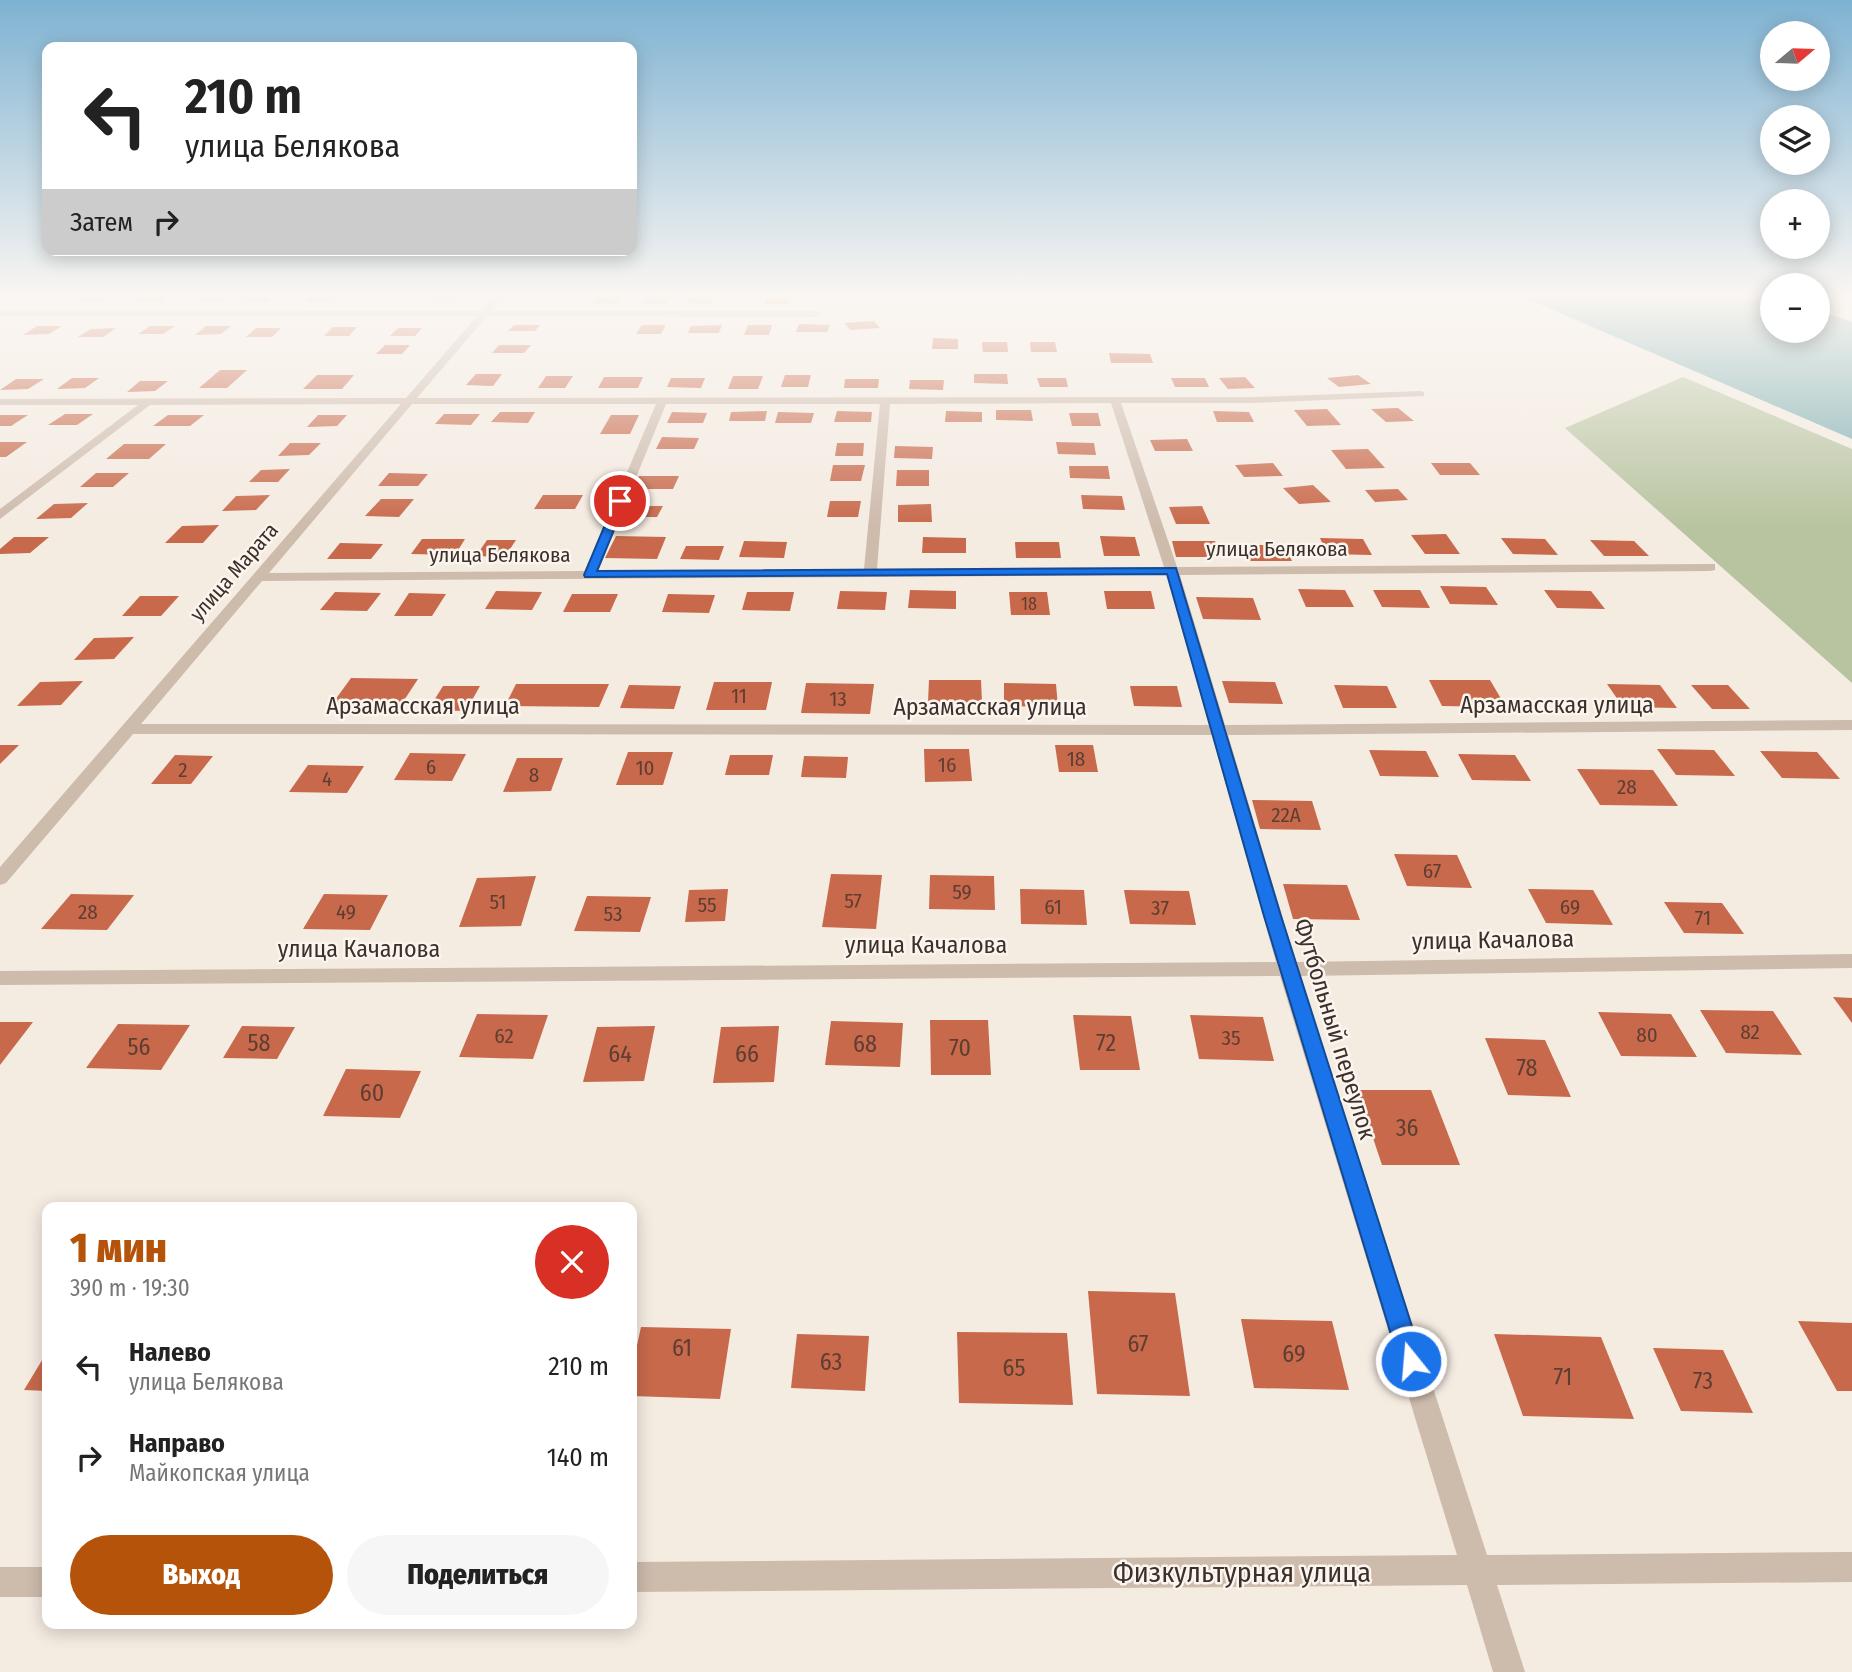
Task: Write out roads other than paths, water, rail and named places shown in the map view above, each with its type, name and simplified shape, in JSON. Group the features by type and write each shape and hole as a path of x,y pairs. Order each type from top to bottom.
{"street":[{"name":"улица Марата","path":"0,879 434,372"},
{"path":"0,402 1115,401 1254,400 1420,394"},
{"path":"0,515 149,401"},
{"name":"Футбольный переулок","path":"1115,401 1172,571 1289,969 1508,1672"},
{"path":"590,575 662,402"},
{"path":"870,573 886,402"},
{"name":"улица Белякова","path":"256,577 1710,567"},
{"name":"Арзамасская улица","path":"128,729 1217,730 1852,725"},
{"name":"улица Качалова","path":"0,978 1289,969 1852,961"},
{"name":"Физкультурная улица","path":"637,1577 1852,1567"},
{"path":"0,1582 42,1582"}],"water":[{"path":"1697,372 1852,372 1852,439"}]}
